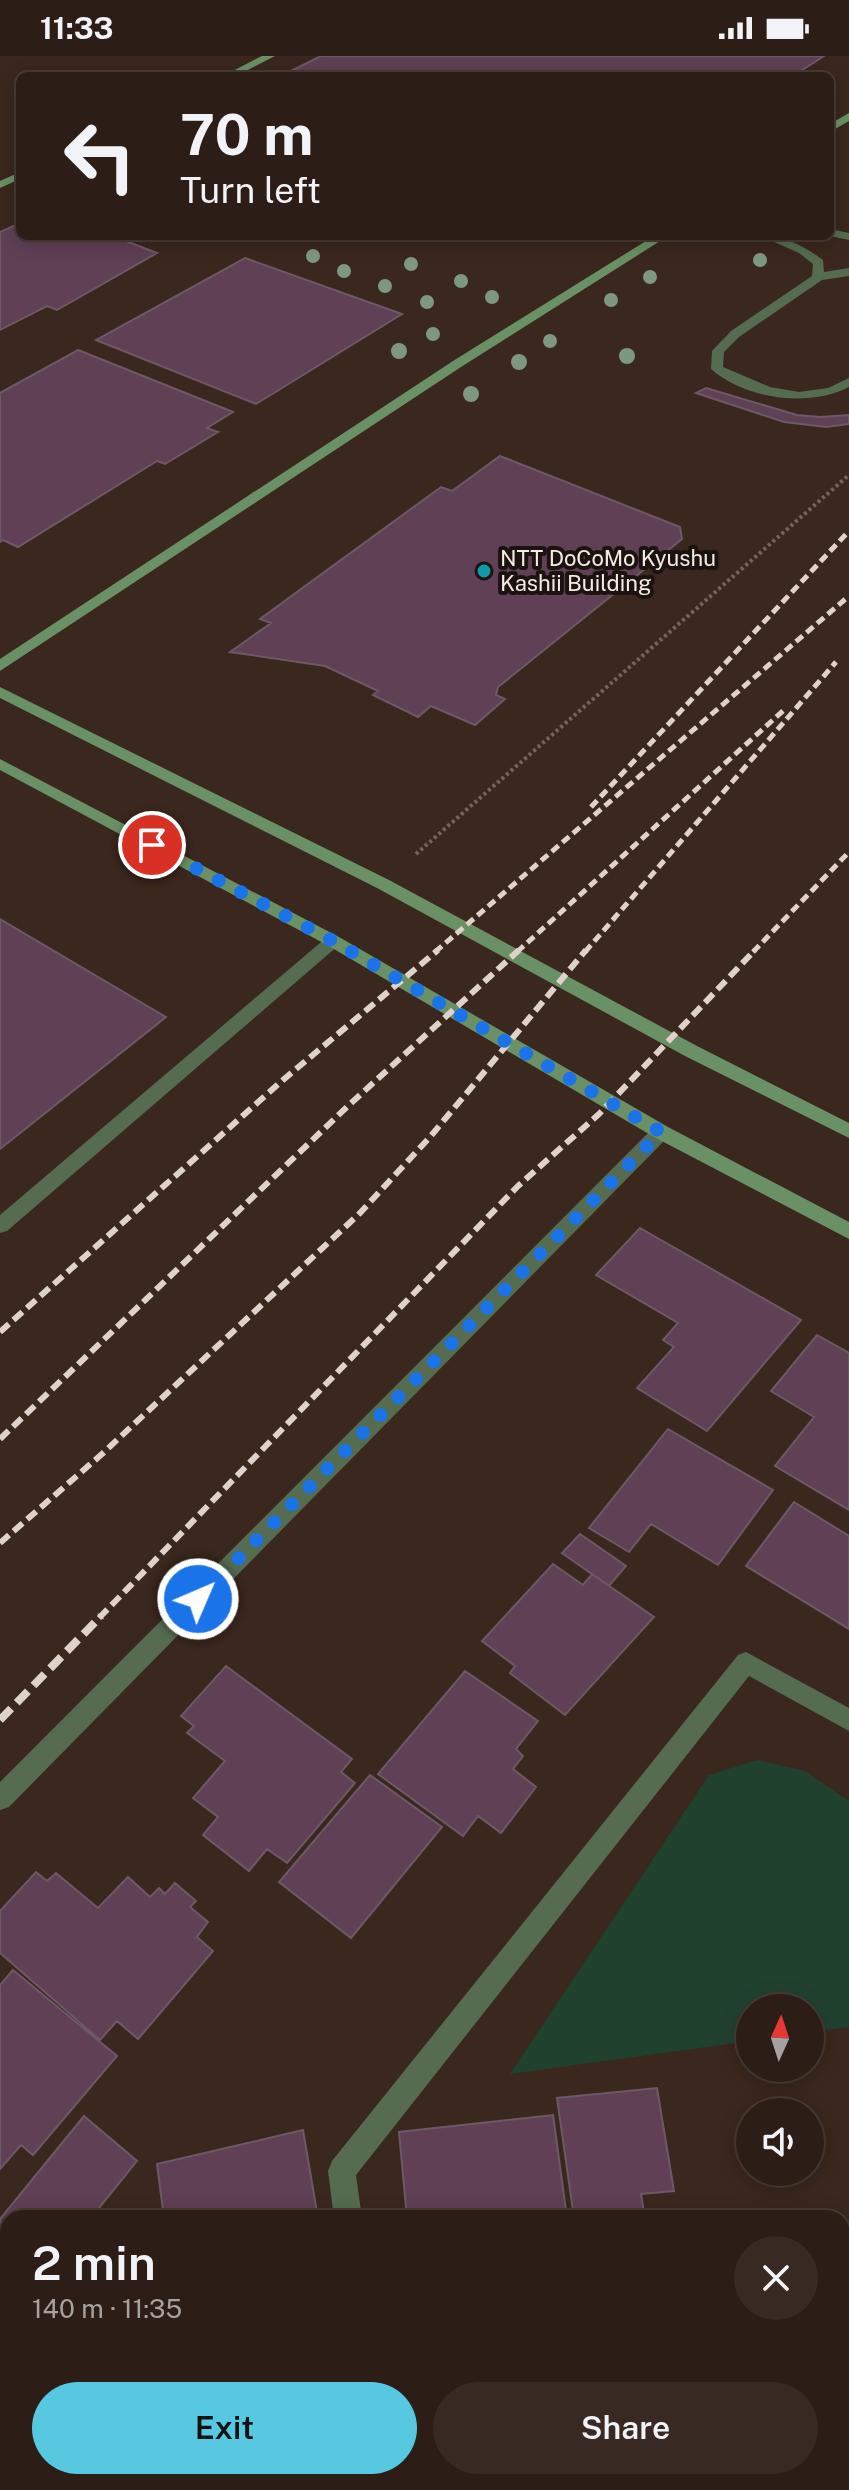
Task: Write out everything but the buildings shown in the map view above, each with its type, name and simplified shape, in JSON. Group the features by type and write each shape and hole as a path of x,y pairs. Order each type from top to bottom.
{"street":[{"path":"236,72 270,56"},
{"path":"0,666 457,364 656,240"},
{"path":"777,240 803,251 819,263 818,277"},
{"path":"849,272 818,277 735,334 718,351 717,369 750,385 787,395 822,396 849,382"},
{"path":"0,692 383,884 691,1051 849,1131"},
{"path":"0,764 333,941 661,1132 849,1231"},
{"path":"0,1226 333,941"},
{"path":"0,1799 661,1132"},
{"path":"347,2210 342,2171 746,1662 849,1720"}],"path":[{"path":"383,884 849,475"}],"green space":[{"path":"757,1760 805,1771 849,1801 849,2027 824,2030 824,1994 736,1994 736,2043 510,2074 709,1775"}],"railway":[{"path":"591,807 849,531"},
{"path":"435,952 849,596"},
{"path":"585,952 836,662"},
{"path":"517,952 785,709"},
{"path":"753,952 849,852"},
{"path":"0,1332 283,1080 438,950"},
{"path":"0,1439 349,1105 519,950"},
{"path":"0,1543 102,1454 360,1213 430,1137 586,950"},
{"path":"99,1618 518,1186 599,1114 755,950"},
{"path":"0,1720 101,1616"}],"place":[{"name":"NTT DoCoMo Kyushu Kashii Building","path":"484,571"}],"route":[{"path":"152,845 333,941 661,1132 198,1599"}]}
